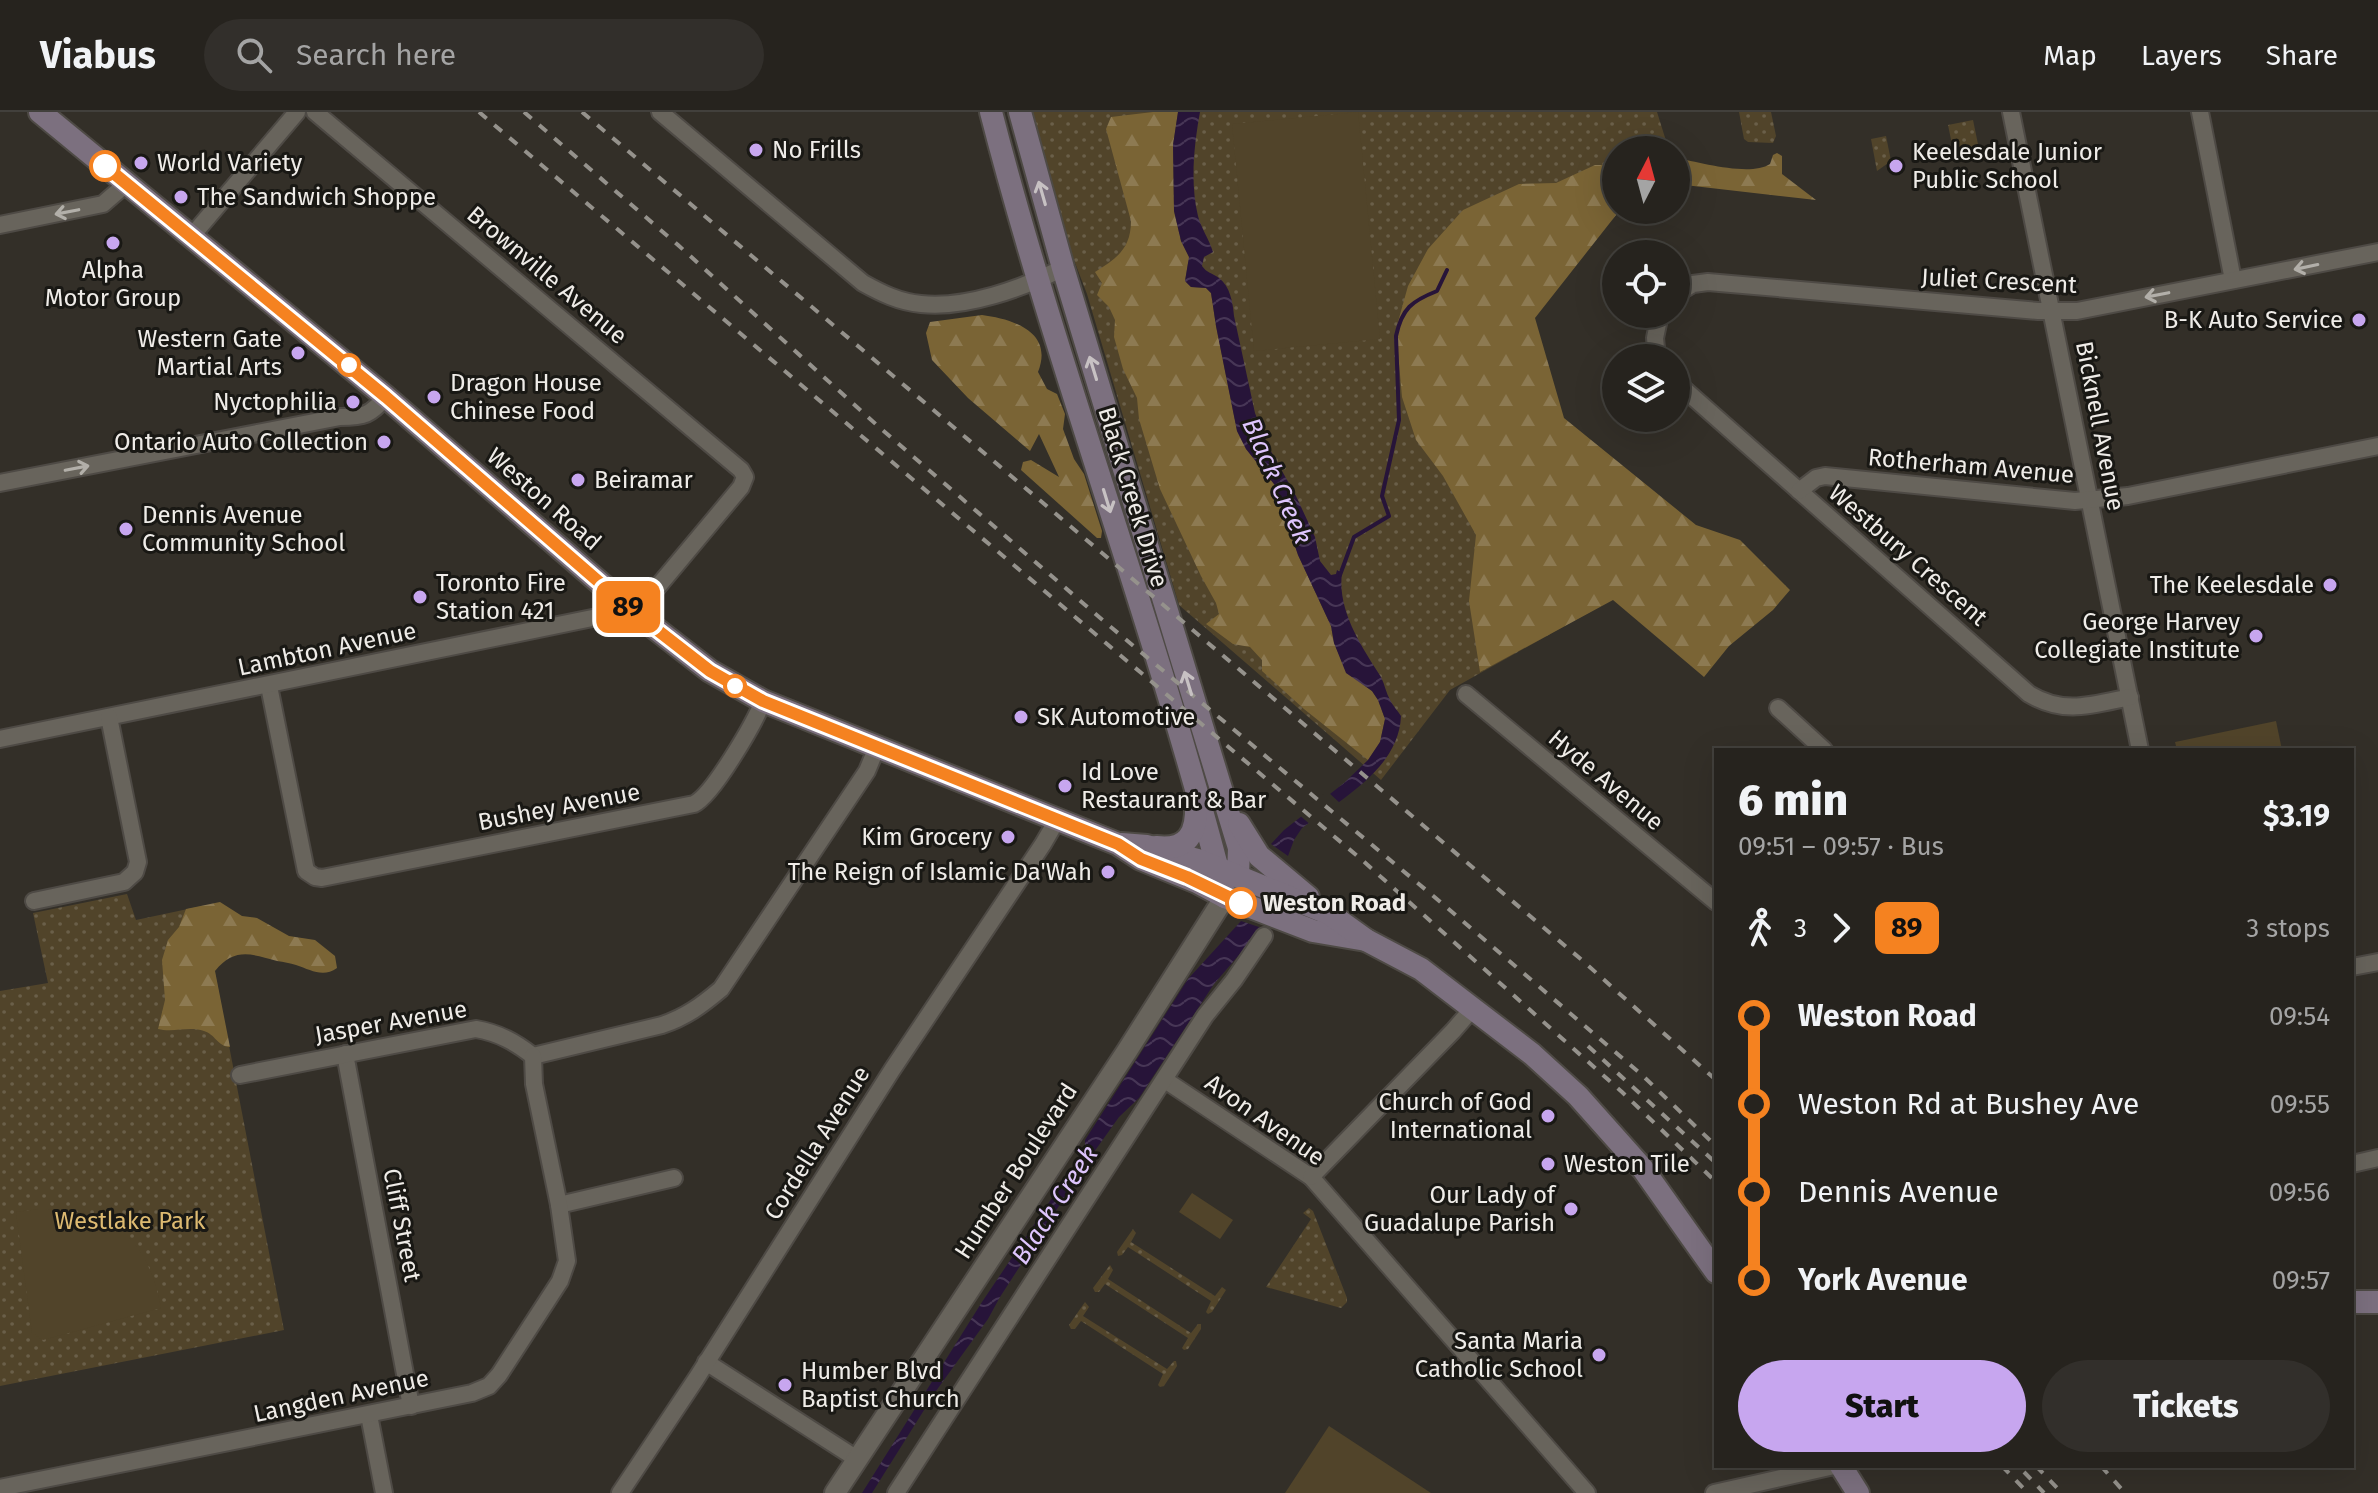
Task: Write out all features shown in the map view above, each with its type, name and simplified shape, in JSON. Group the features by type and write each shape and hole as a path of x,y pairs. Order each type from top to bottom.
{"main road":[{"name":"Weston Road","path":"40,112 291,317 629,608 710,671 763,701 1118,844 1141,859 1197,882 1226,881 1330,914 1366,940 1421,969 1532,1054 1578,1096 1643,1169 1714,1269"},
{"name":"Black Creek Drive","path":"991,112 1038,281 1226,881"},
{"name":"Black Creek Drive","path":"1020,112 1063,268 1239,848 1226,881"},
{"path":"1219,784 1259,856 1330,914"},
{"path":"1147,846 1162,848 1173,845 1187,840 1194,832 1197,823 1196,788"},
{"name":"Weston Road","path":"1118,844 1147,846 1198,860 1226,881 1313,931 1366,940"},
{"path":"2354,1302 2378,1302"},
{"path":"1842,1468 1858,1493"}],"street":[{"path":"191,237 297,112"},
{"name":"Brownville Avenue","path":"315,112 729,459 745,477"},
{"path":"660,112 863,283 885,295 919,304 947,305 1004,292 1038,281 1063,268"},
{"name":"Bicknell Avenue","path":"2011,112 2140,748"},
{"path":"2200,112 2233,280"},
{"path":"0,225 103,204 126,184"},
{"name":"Juliet Crescent","path":"1690,286 1708,282 2052,312 2077,311 2378,252"},
{"name":"Westbury Crescent","path":"1690,394 2029,694 2040,701 2064,708 2130,697"},
{"path":"0,483 340,417 364,416 386,397"},
{"name":"Rotherham Avenue","path":"1799,491 1813,480 1825,476 2065,501 2090,500 2128,496 2378,446"},
{"name":"Lambton Avenue","path":"0,739 269,686 629,608 650,596 741,487 745,477"},
{"name":"Bushey Avenue","path":"269,686 306,871 322,878 694,804 705,795 754,724 763,701"},
{"name":"Hyde Avenue","path":"1466,694 1714,900"},
{"path":"1778,708 1822,748"},
{"path":"34,901 124,882 135,872 138,862 109,717"},
{"path":"533,1056 680,1019 721,989 867,771 877,747"},
{"name":"Cordella Avenue","path":"620,1493 1057,820"},
{"name":"Humber Boulevard","path":"835,1493 1127,1051 1226,881"},
{"path":"896,1493 1205,1016 1264,936"},
{"path":"2354,967 2378,962"},
{"path":"1311,1177 1473,1008"},
{"name":"Jasper Avenue","path":"240,1075 476,1029 495,1033 533,1056"},
{"name":"Cliff Street","path":"345,1054 411,1406"},
{"name":"Langden Avenue","path":"0,1488 22,1489 472,1393 489,1386 560,1281 567,1261 534,1084 533,1056"},
{"name":"Avon Avenue","path":"1165,1080 1311,1177 1587,1493"},
{"path":"2354,1164 2378,1158"},
{"path":"559,1205 674,1178"},
{"path":"706,1362 857,1459"},
{"path":"369,1415 384,1493"},
{"path":"1714,1493 1825,1468"}],"green space":[{"path":"1029,112 1657,112 1664,136 1602,136 1602,200 1510,281 1613,599 1450,690 1381,780 1179,605 1087,294 1062,229"},
{"path":"1178,112 1173,145 1174,211 1181,241 1189,257 1185,281 1191,287 1206,288 1211,293 1237,431 1246,449 1274,484 1298,555 1331,626 1334,643 1347,673 1372,691 1385,719 1380,742 1368,760 1262,671 1262,660 1250,647 1233,644 1206,624 1219,614 1216,603 1160,489 1139,419 1137,398 1123,369 1114,337 1115,320 1109,307 1097,295 1102,283 1095,272 1121,252 1128,239 1131,221 1106,129 1111,117"},
{"path":"1358,112 1380,339 1254,351 1232,124"},
{"path":"1739,112 1771,112 1776,136 1773,143 1748,142 1744,139"},
{"path":"1973,120 1980,154 1955,159 1948,125"},
{"path":"1886,136 1891,161 1877,171 1871,139"},
{"path":"1777,153 1782,156 1782,174 1816,200 1690,186 1690,161 1750,169 1770,164"},
{"path":"1595,165 1602,165 1602,224 1609,224 1535,318 1564,418 1696,525 1740,540 1790,590 1773,610 1729,646 1704,677 1613,600 1480,672 1469,601 1476,535 1443,476 1416,440 1402,397 1396,329 1408,286 1428,249 1463,210 1519,184 1556,183"},
{"path":"982,315 1018,324 1035,337 1041,358 1038,372 1047,389 1057,394 1065,414 1063,429 1074,459 1084,474 1102,531 1101,538 1097,538 1021,470 1023,462 1031,460 1059,477 1039,434 1030,451 968,398 932,360 926,333 930,322"},
{"path":"2276,721 2282,748 2176,748 2175,742"},
{"name":"Westlake Park","path":"127,894 136,920 202,906 284,1330 0,1386 0,991 48,983 33,913"},
{"path":"220,902 242,916 257,918 289,936 315,940 335,956 337,968 317,972 244,954 222,963 215,971 230,1047 204,1031 158,1029 165,1000 162,960 168,940 179,927 186,909"},
{"path":"1192,1193 1233,1220 1220,1239 1179,1212"},
{"path":"1309,1208 1313,1211 1347,1298 1341,1308 1266,1287 1311,1219 1303,1213"},
{"path":"38,1209 86,1214 122,1231 146,1262 161,1308 43,1340 32,1333 16,1212"},
{"path":"1133,1229 1136,1233 1131,1242 1215,1296 1222,1287 1226,1290 1212,1312 1206,1312 1211,1301 1128,1247 1118,1256 1117,1252"},
{"path":"1110,1265 1113,1270 1108,1279 1191,1333 1201,1324 1188,1349 1182,1348 1188,1338 1105,1284 1099,1292 1095,1292 1093,1288"},
{"path":"1085,1302 1089,1307 1083,1316 1167,1369 1176,1361 1177,1366 1164,1386 1158,1385 1163,1374 1081,1321 1075,1329 1071,1329 1069,1325"},
{"path":"1329,1426 1431,1493 1285,1493"}],"water":[{"name":"Black Creek","path":"1178,112 1200,112 1194,190 1199,220 1213,252 1204,257 1202,266 1223,281 1230,295 1255,413 1268,446 1315,537 1320,561 1331,575 1336,574 1337,570 1342,573 1343,601 1352,628 1401,716 1398,735 1379,767 1349,794 1302,828 1288,856 1271,844 1368,760 1380,742 1385,719 1372,691 1346,673 1331,626 1298,555 1274,484 1246,449 1237,431 1211,293 1206,288 1191,287 1185,281 1189,257 1181,241 1174,211 1173,145"},
{"name":"Black Creek","path":"1241,921 1262,928 1214,984 1139,1098 1119,1117 1094,1152 872,1493 862,1493 982,1302 1085,1149 1085,1140 1188,979"}],"pier":[{"path":"1327,791 1341,804 1312,826 1298,814"}],"waterway":[{"path":"1340,575 1354,537 1389,516 1382,496 1399,420 1398,326 1409,307 1437,291 1447,270"}],"railway":[{"path":"479,112 1362,860 1622,1092 1714,1180"},
{"path":"524,112 678,245 879,427 1106,623 1642,1075 1714,1144"},
{"path":"582,112 1583,961 1714,1078"},
{"path":"1588,1046 1714,1161"},
{"path":"2004,1468 2028,1493"},
{"path":"2038,1468 2062,1493"},
{"path":"2103,1468 2125,1493"},
{"path":"2024,1472 2044,1493"}],"bus line":[{"name":"89","path":"105,166 386,397 629,608 710,671 763,701 1118,844 1141,859 1241,903"}],"place":[{"name":"No Frills","path":"756,150"},
{"name":"World Variety","path":"141,163"},
{"name":"Keelesdale Junior Public School","path":"1896,166"},
{"name":"The Sandwich Shoppe","path":"181,197"},
{"name":"Alpha Motor Group","path":"113,243"},
{"name":"B-K Auto Service","path":"2359,320"},
{"name":"Western Gate Martial Arts","path":"298,353"},
{"name":"Dragon House Chinese Food","path":"434,397"},
{"name":"Nyctophilia","path":"353,402"},
{"name":"Ontario Auto Collection","path":"384,442"},
{"name":"Beiramar","path":"578,480"},
{"name":"Dennis Avenue Community School","path":"126,529"},
{"name":"The Keelesdale","path":"2330,585"},
{"name":"Toronto Fire Station 421","path":"420,597"},
{"name":"George Harvey Collegiate Institute","path":"2256,636"},
{"name":"SK Automotive","path":"1021,717"},
{"name":"Id Love Restaurant & Bar","path":"1065,786"},
{"name":"Kim Grocery","path":"1008,837"},
{"name":"The Reign of Islamic Da'Wah","path":"1108,872"},
{"name":"Weston Road","path":"1241,903"},
{"name":"Church of God International","path":"1548,1116"},
{"name":"Weston Tile","path":"1548,1164"},
{"name":"Our Lady of Guadalupe Parish","path":"1571,1209"},
{"name":"Santa Maria Catholic School","path":"1599,1355"},
{"name":"Humber Blvd Baptist Church","path":"785,1385"}]}
